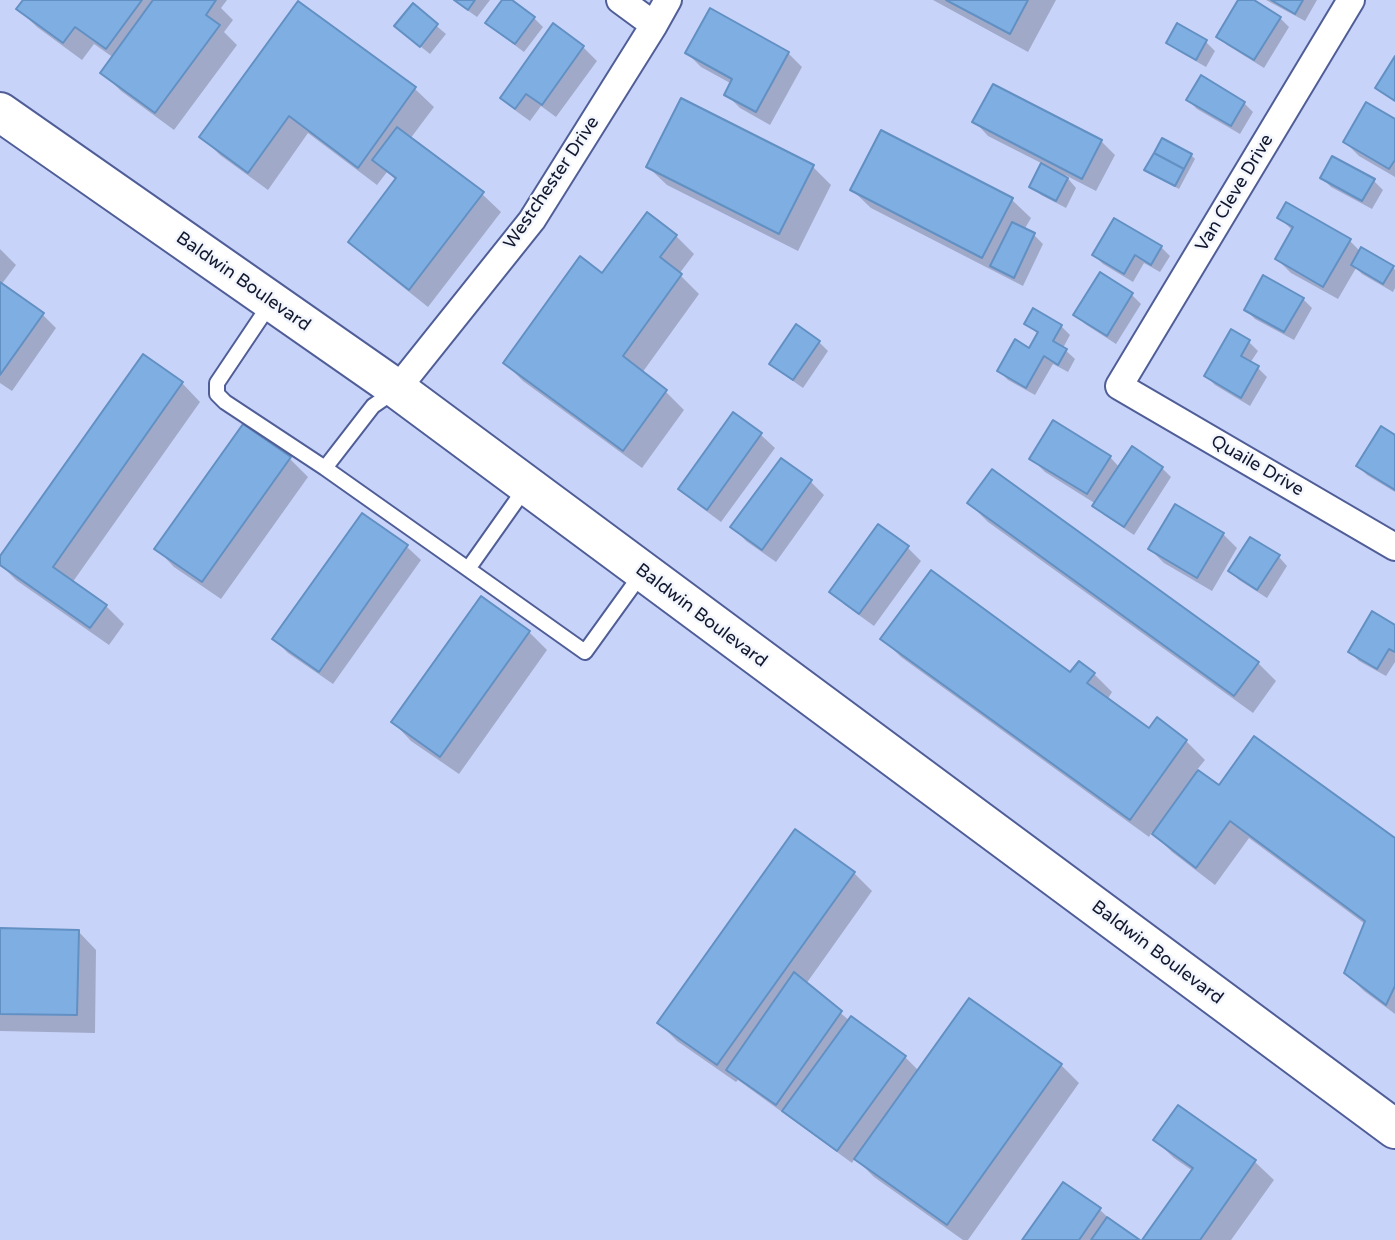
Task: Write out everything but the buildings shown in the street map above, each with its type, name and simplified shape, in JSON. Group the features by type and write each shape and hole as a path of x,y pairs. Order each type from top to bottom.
{"main road":[{"name":"Baldwin Boulevard","path":"0,112 397,389 1395,1129"}],"street":[{"path":"620,0 654,26"},
{"name":"Westchester Drive","path":"397,389 532,220 668,0"},
{"name":"Van Cleve Drive","path":"1119,386 1351,0"},
{"name":"Quaile Drive","path":"1119,386 1395,547"}],"lane":[{"path":"271,303 217,383 217,394 225,402 325,468 585,652 642,572"},
{"path":"325,468 373,406 397,389"},
{"path":"468,569 526,486"}]}
